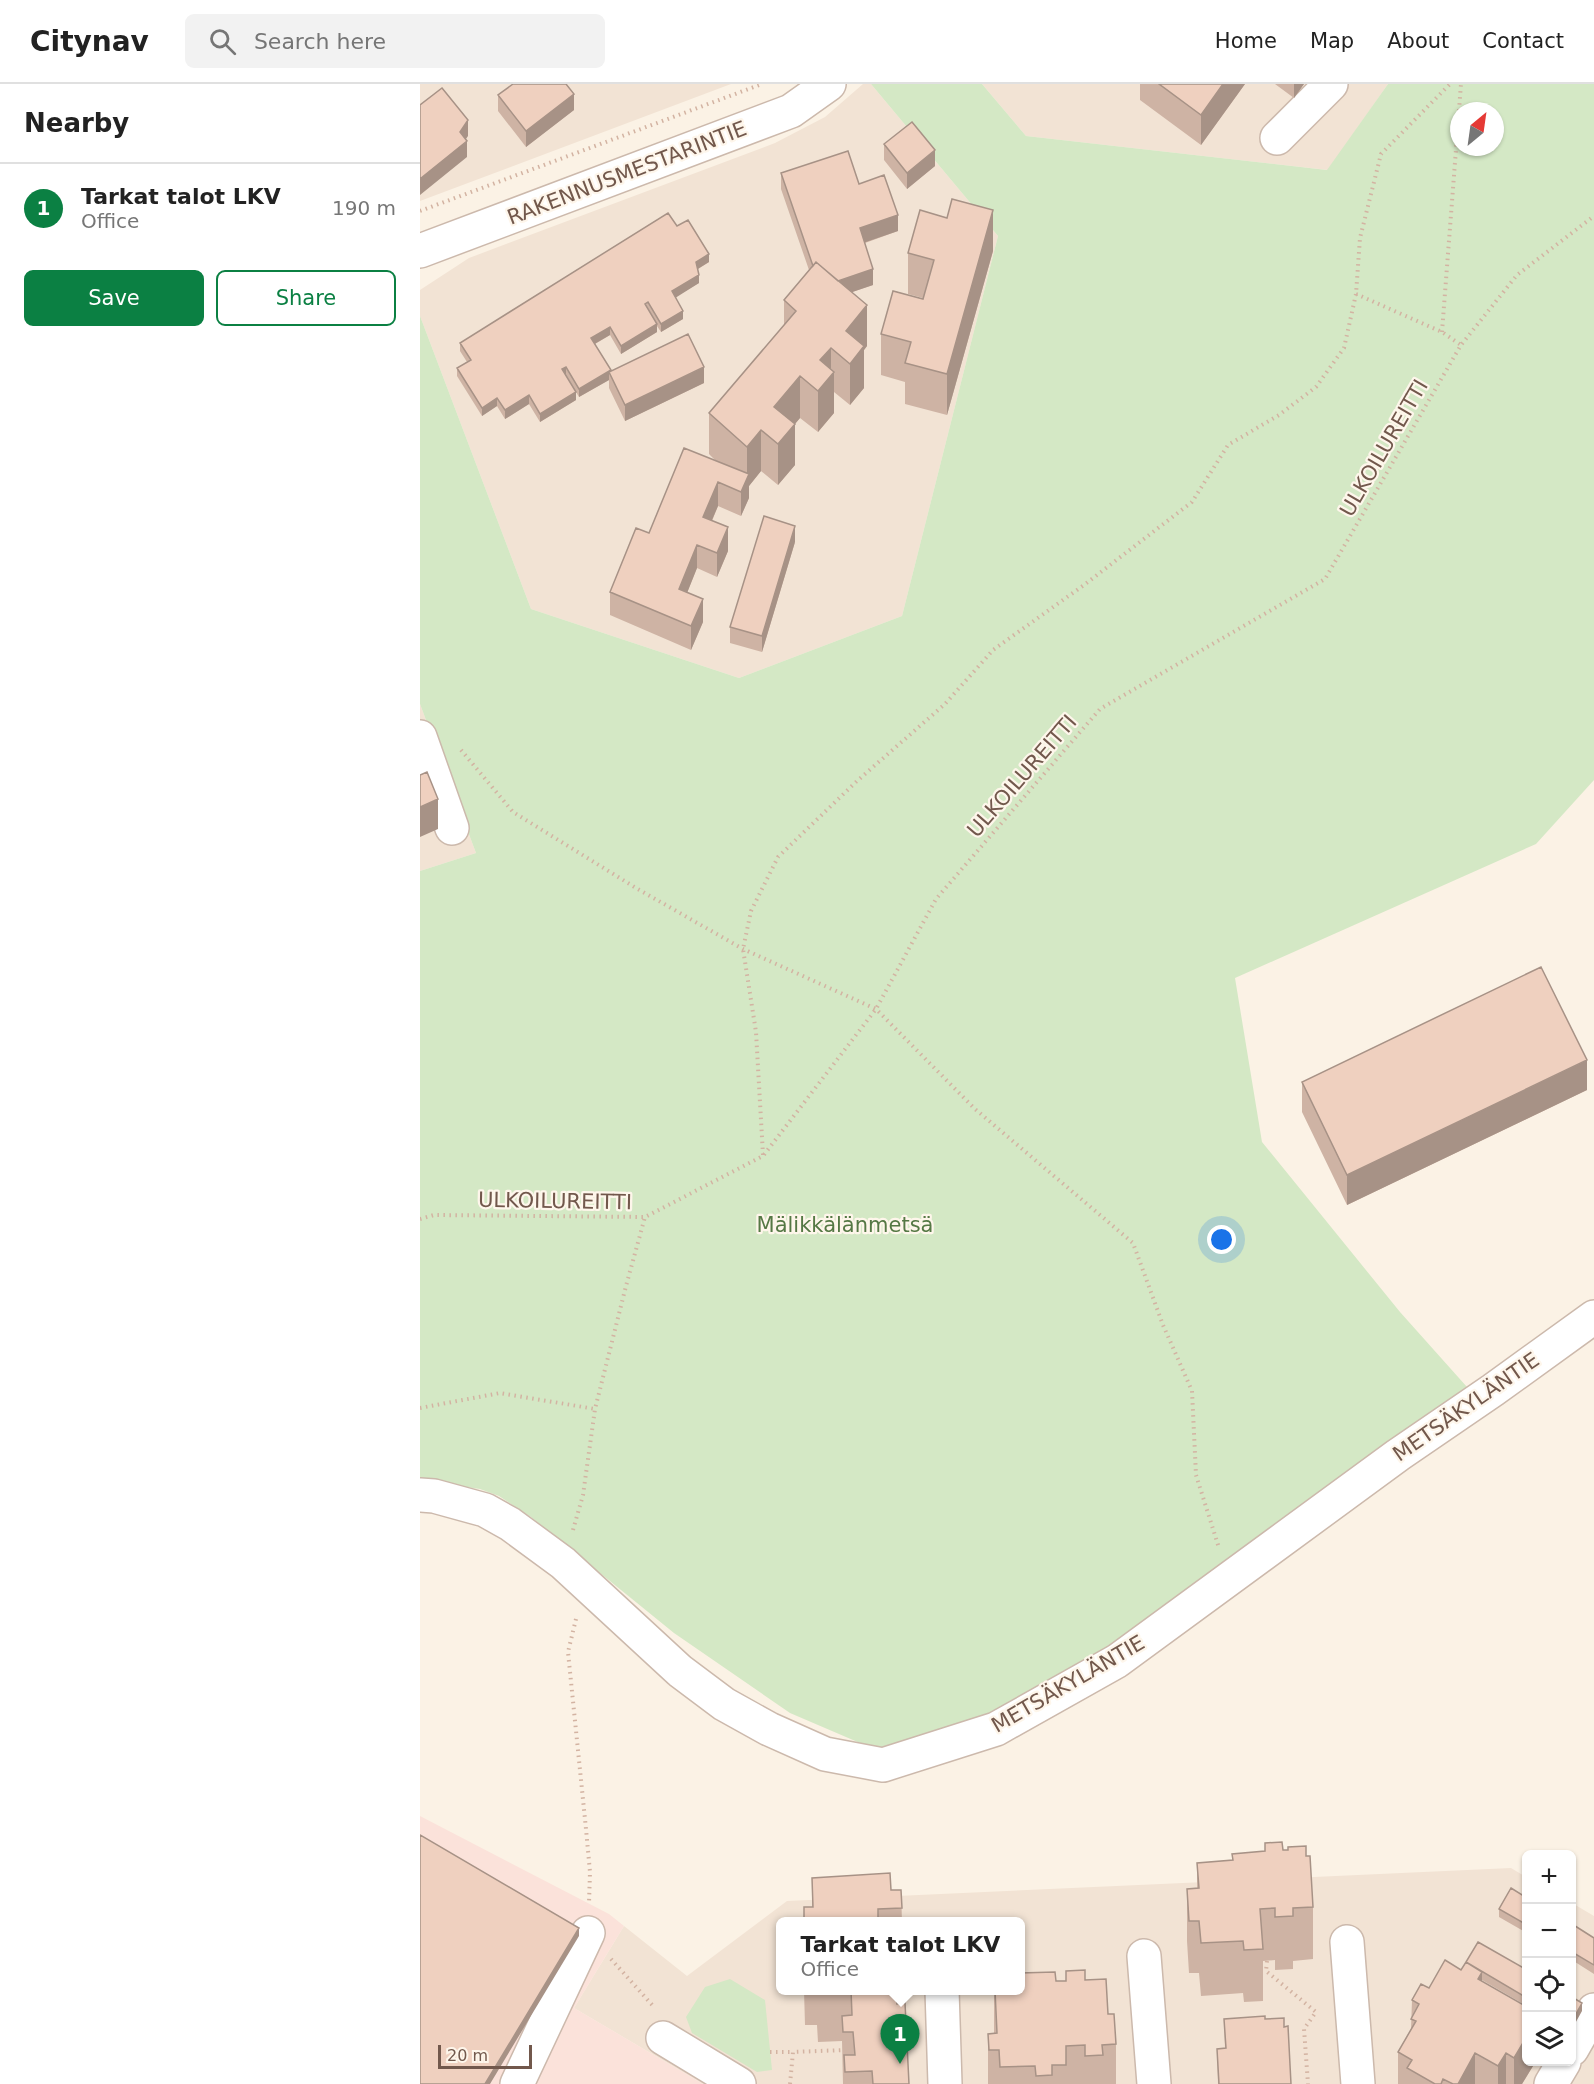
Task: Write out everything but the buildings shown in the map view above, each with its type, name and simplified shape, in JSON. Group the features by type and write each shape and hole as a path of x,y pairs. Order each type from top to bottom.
{"street":[{"name":"RAKENNUSMESTARINTIE","path":"420,251 791,111 829,84"},
{"path":"1277,138 1331,84"},
{"path":"420,737 452,828"},
{"name":"METSÄKYLÄNTIE","path":"420,1496 434,1496 485,1510 510,1524 574,1573 680,1671 724,1704 769,1730 825,1754 883,1765 996,1729 1117,1661 1398,1455 1594,1317"},
{"path":"517,2084 588,1933"},
{"path":"1347,1942 1358,2084"},
{"path":"1144,1956 1154,2084"},
{"path":"942,1995 945,2084"},
{"path":"1576,2042 1594,2010"},
{"path":"663,2038 739,2084"},
{"path":"1551,2084 1561,2066"}],"path":[{"path":"420,211 762,84"},
{"path":"763,1156 756,1032 743,949 751,911 778,857 856,781 945,704 993,650 1084,585 1192,502 1228,445 1279,415 1316,387 1344,348 1356,294 1360,238 1381,154 1450,84"},
{"path":"1442,332 1461,84"},
{"name":"ULKOILUREITTI","path":"420,1219 434,1215 645,1217 763,1156 876,1009 936,899 1100,709 1325,579 1461,345 1517,275 1594,216"},
{"path":"1356,294 1442,332 1461,345"},
{"path":"454,741 513,812 636,888 743,949 876,1009 975,1109 1133,1243 1163,1325 1192,1391 1196,1475 1227,1581"},
{"path":"645,1217 596,1409 574,1573 568,1652 590,1872 588,1933 654,2007 663,2038"},
{"path":"420,1408 500,1393 596,1409"},
{"path":"1267,1960 1266,1971 1316,2012 1304,2029 1308,2084"},
{"path":"770,2052 852,2049"},
{"path":"789,2084 793,2052"}],"shaded area":[{"path":"420,84 731,84 420,201"},
{"path":"863,84 871,84 998,236 902,616 739,678 531,609 420,316 420,290 469,258 775,143 825,117"},
{"path":"982,84 1388,84 1328,170 1026,136"},
{"path":"420,704 476,853 420,871"},
{"path":"420,1816 609,1914 624,1926 574,2008 703,2084 420,2084"},
{"path":"1511,1868 1522,1875 1522,2066 1576,2066 1576,1905 1594,1916 1594,2084 703,2084 574,2008 624,1926 687,1976 787,1901"}],"green space":[{"name":"Mälikkälänmetsä","path":"871,84 982,84 1026,136 1327,170 1388,84 1594,84 1594,780 1536,844 1235,978 1262,1142 1400,1312 1467,1387 1119,1642 987,1718 874,1749 790,1713 674,1633 531,1517 499,1496 480,1489 445,1484 420,1485 420,871 476,853 420,704 420,316 531,609 739,678 902,616 998,236"},
{"path":"730,1979 765,2000 772,2070 757,2072 692,2033 686,2017 705,1987"}],"place":[{"name":"Tarkat talot LKV","path":"900,2064"}]}
